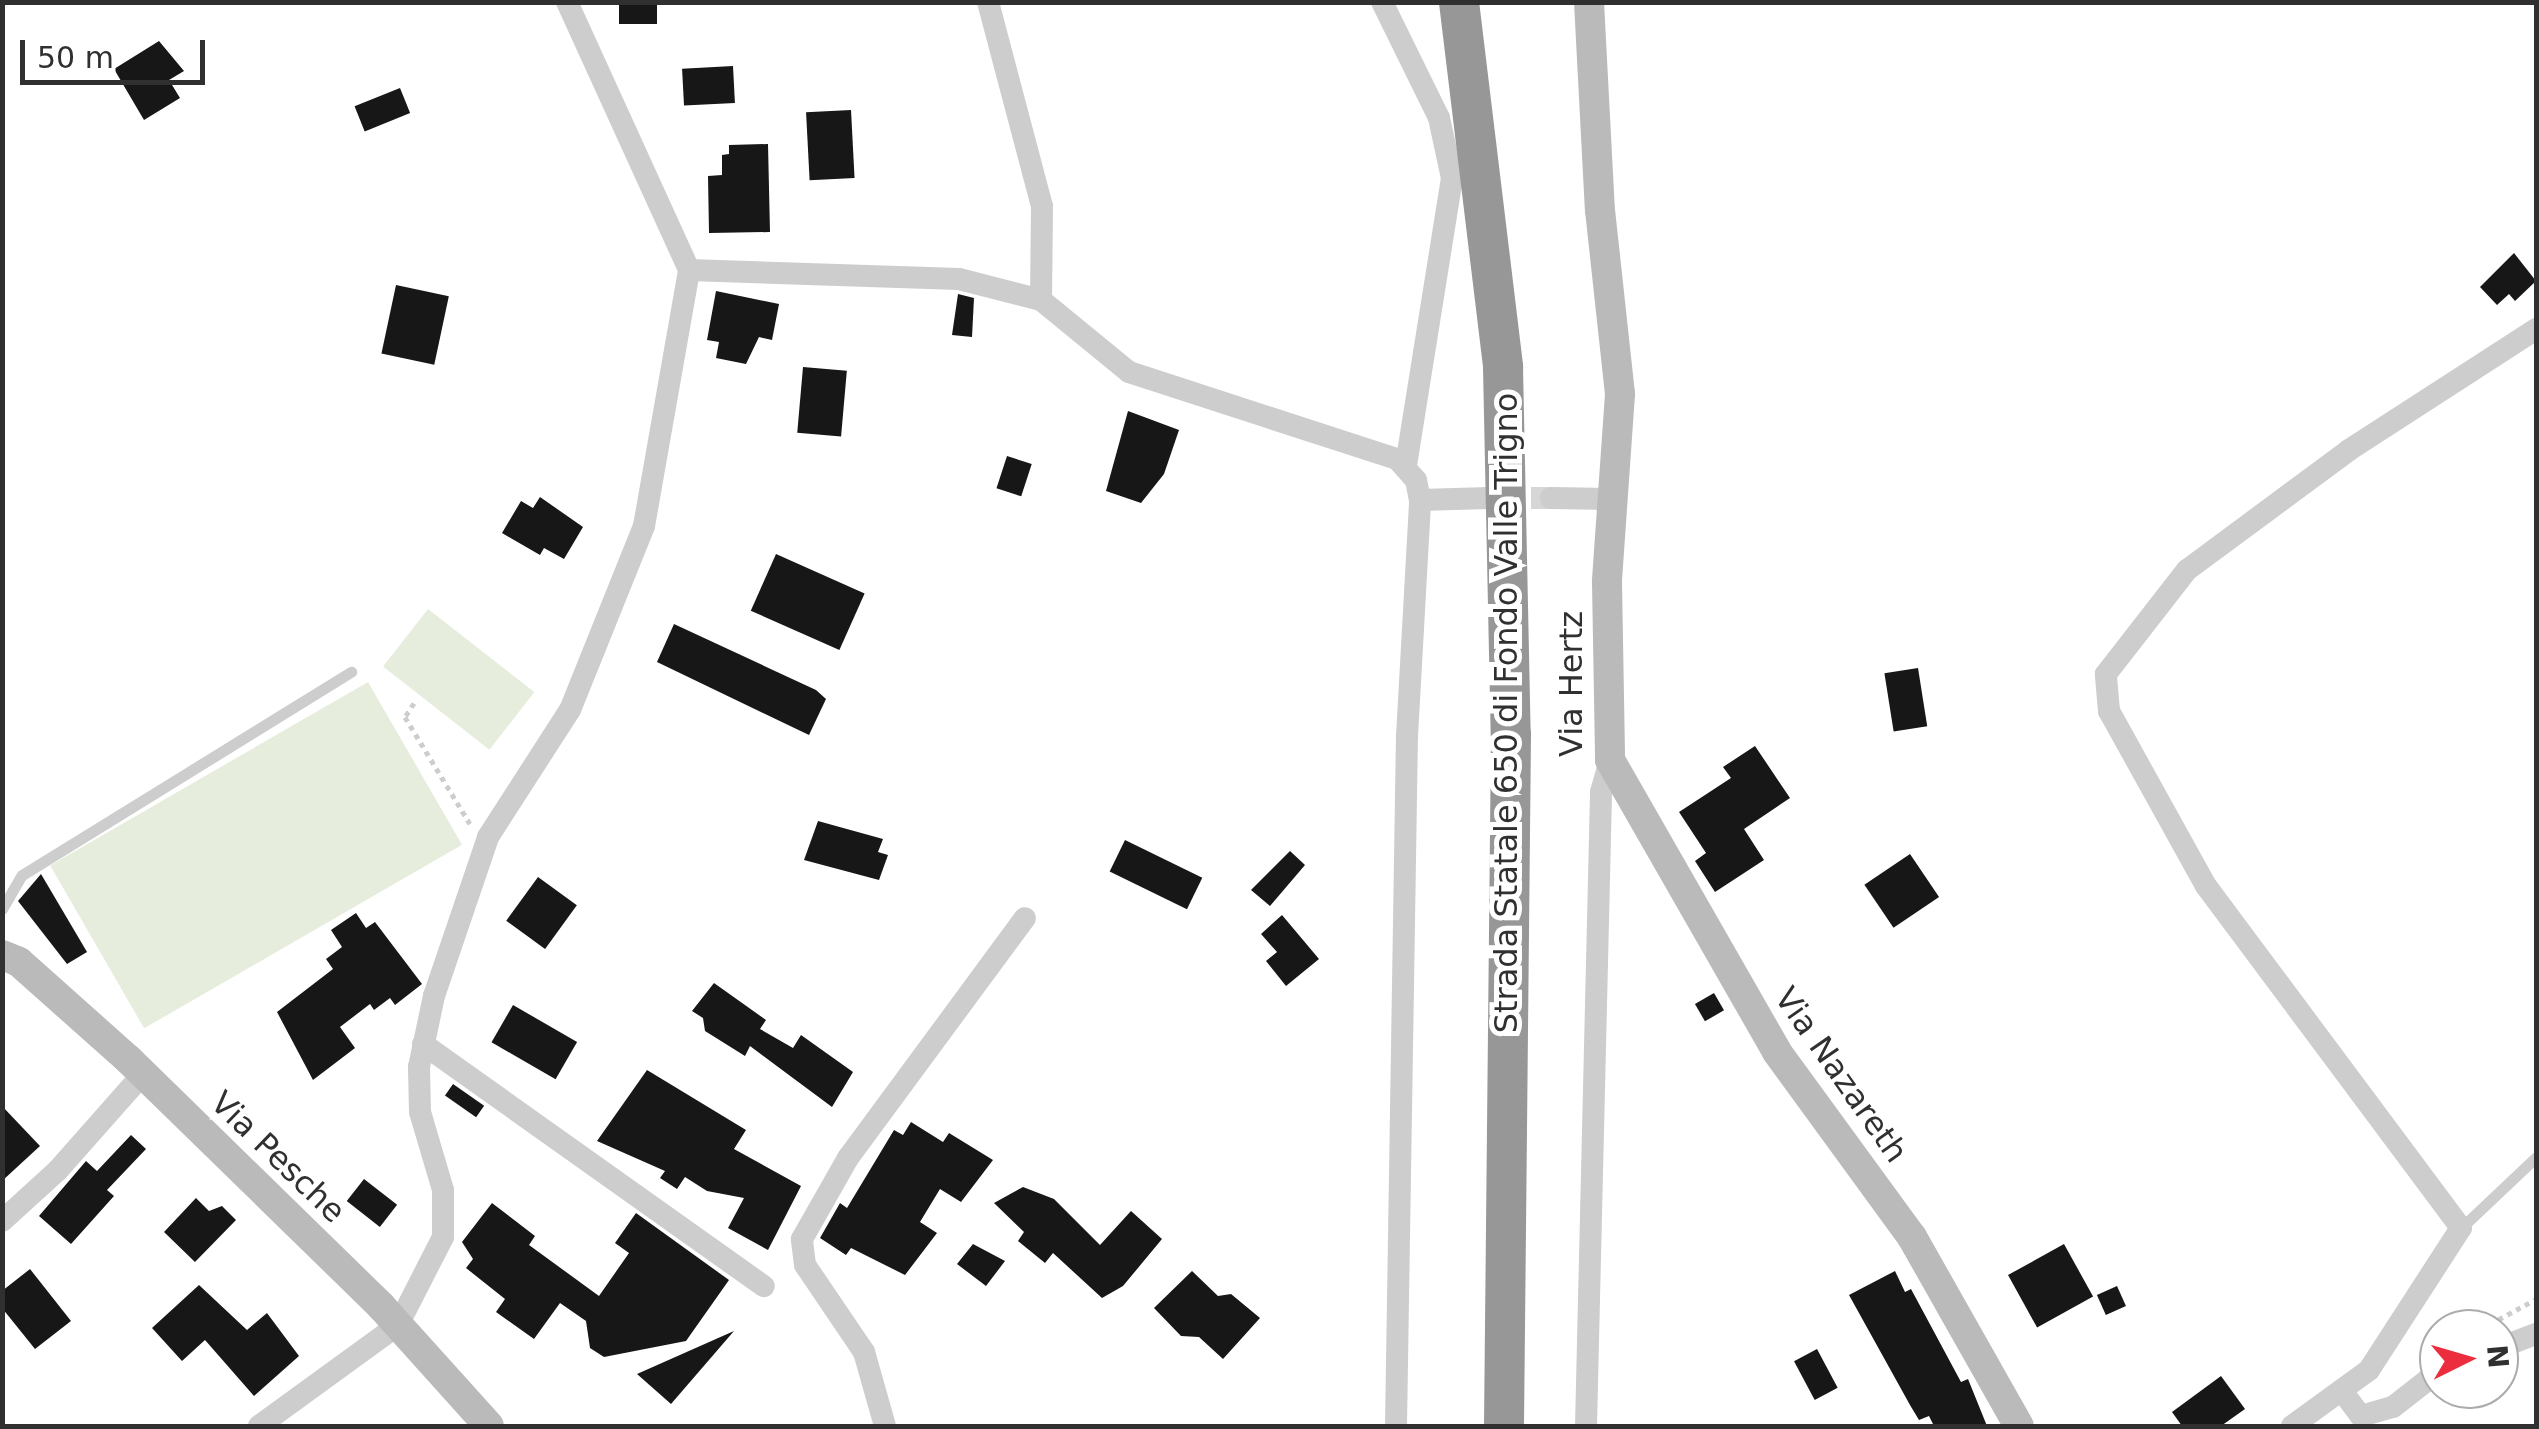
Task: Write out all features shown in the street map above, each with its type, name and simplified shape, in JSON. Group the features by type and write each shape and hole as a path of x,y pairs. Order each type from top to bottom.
{"highway":[{"name":"Strada Statale 650 di Fondo Valle Trigno","path":"1459,2 1503,368 1512,734 1504,1426"}],"street":[{"path":"259,1426 398,1325 444,1237 444,1190 420,1112 423,1044 488,838 570,710 644,526 689,270 567,2"},
{"path":"988,2 1042,206 1040,300"},
{"path":"1382,2 1439,118 1452,178 1406,466 1420,500 1407,736 1396,1426"},
{"name":"Via Hertz","path":"1586,1426 1601,792 1610,760 1611,499 1620,394 1600,210 1589,2"},
{"path":"689,270 959,279 1040,300 1128,372 1406,466"},
{"path":"2292,1426 2342,1391 2396,1336 2461,1228 2206,886 2109,711 2106,674 2187,570 2229,536 2536,329"},
{"path":"1420,500 1489,498"},
{"path":"1552,498 1611,499"},
{"name":"Via Nazareth","path":"1610,760 1777,1052 1912,1236 2019,1426"},
{"path":"886,1426 864,1352 806,1265 802,1239 848,1158 1026,918"},
{"name":"Via Pesche","path":"2,955 19,962 143,1074 398,1325 489,1426"},
{"path":"423,1044 764,1286"},
{"path":"2,1221 40,1190 143,1074"},
{"path":"2342,1391 2361,1416 2392,1407 2419,1386"}],"lane":[{"path":"2,909 22,875 351,672"},
{"path":"2461,1228 2536,1157"}],"path":[{"path":"414,704 404,717 412,732 468,822 488,838"}],"green space":[{"path":"428,609 534,692 489,750 383,667"},
{"path":"368,682 462,845 144,1028 50,866"}],"building":[{"path":"619,2 657,2 657,24 619,24"},
{"path":"159,41 184,71 169,80 180,98 144,120 114,69"},
{"path":"733,66 735,103 684,106 682,69"},
{"path":"400,88 410,113 365,131 355,106"},
{"path":"851,110 855,178 810,180 806,112"},
{"path":"768,144 770,232 709,233 708,176 722,175 722,155 729,154 729,145"},
{"path":"2514,253 2536,281 2515,301 2509,294 2497,305 2480,287"},
{"path":"396,285 449,296 434,365 381,353"},
{"path":"716,291 779,304 772,340 759,337 746,364 716,358 719,342 707,340"},
{"path":"958,294 974,298 972,337 952,335"},
{"path":"803,367 847,371 841,437 797,433"},
{"path":"1128,411 1179,430 1164,474 1141,503 1106,491"},
{"path":"1007,456 1032,464 1021,496 996,488"},
{"path":"540,497 583,527 564,559 544,548 540,555 502,533 521,501 533,508"},
{"path":"776,554 865,593 839,650 751,611"},
{"path":"674,624 816,690 826,699 809,735 657,662"},
{"path":"1918,668 1927,726 1894,732 1884,673"},
{"path":"1755,746 1790,798 1744,829 1764,860 1715,892 1695,861 1706,853 1679,812 1731,778 1723,767"},
{"path":"818,821 883,839 878,852 888,855 879,880 804,860"},
{"path":"1125,840 1202,878 1187,909 1110,871"},
{"path":"1290,851 1305,865 1270,906 1251,890"},
{"path":"1910,854 1939,897 1893,928 1864,885"},
{"path":"41,874 87,952 67,964 18,901"},
{"path":"538,877 577,905 545,949 506,921"},
{"path":"356,913 366,928 375,922 422,984 395,1005 390,998 374,1010 370,1004 340,1027 355,1048 313,1080 277,1012 333,969 326,959 342,947 331,930"},
{"path":"1282,915 1319,959 1286,986 1266,961 1277,952 1261,934"},
{"path":"714,983 766,1020 760,1029 793,1048 801,1035 853,1072 832,1107 750,1046 745,1056 705,1031 703,1018 692,1011"},
{"path":"1714,993 1724,1010 1705,1021 1695,1004"},
{"path":"513,1005 577,1042 556,1079 492,1042"},
{"path":"647,1070 746,1130 734,1149 801,1186 768,1250 728,1228 744,1198 707,1191 685,1177 677,1189 660,1178 665,1171 597,1141"},
{"path":"453,1084 484,1106 476,1117 445,1095"},
{"path":"2,1106 40,1146 2,1181"},
{"path":"911,1122 943,1142 949,1133 993,1160 961,1202 940,1189 920,1222 937,1233 905,1275 851,1248 846,1255 820,1238 840,1203 847,1208 894,1130 903,1135"},
{"path":"131,1135 146,1149 107,1190 114,1196 71,1244 39,1216 86,1161 97,1171"},
{"path":"364,1179 397,1205 380,1227 347,1201"},
{"path":"1023,1187 1054,1199 1100,1245 1131,1211 1162,1239 1123,1286 1102,1298 1053,1253 1045,1263 1018,1241 1024,1232 994,1203"},
{"path":"196,1198 209,1211 222,1206 236,1220 195,1262 164,1232"},
{"path":"492,1203 535,1236 529,1245 599,1296 629,1253 615,1243 636,1213 729,1280 686,1341 604,1357 590,1348 586,1321 560,1303 534,1339 496,1312 505,1299 466,1268 473,1259 462,1242"},
{"path":"973,1244 1005,1261 986,1286 957,1264"},
{"path":"2064,1244 2093,1296 2037,1328 2008,1275"},
{"path":"30,1269 71,1321 35,1349 2,1308 2,1291"},
{"path":"1192,1271 1218,1296 1231,1294 1260,1318 1223,1359 1199,1337 1181,1336 1154,1308"},
{"path":"1895,1271 1905,1292 1911,1289 1961,1382 1968,1379 1987,1426 1934,1426 1929,1416 1919,1420 1910,1405 1849,1295"},
{"path":"199,1285 247,1330 267,1313 299,1356 254,1396 205,1340 182,1361 152,1328"},
{"path":"2117,1286 2126,1306 2106,1315 2097,1295"},
{"path":"734,1331 671,1404 637,1374"},
{"path":"1817,1349 1838,1388 1815,1400 1794,1361"},
{"path":"2221,1376 2245,1409 2221,1426 2182,1426 2172,1412"}],"tunnel":[{"path":"1498,498 1551,498"}]}
